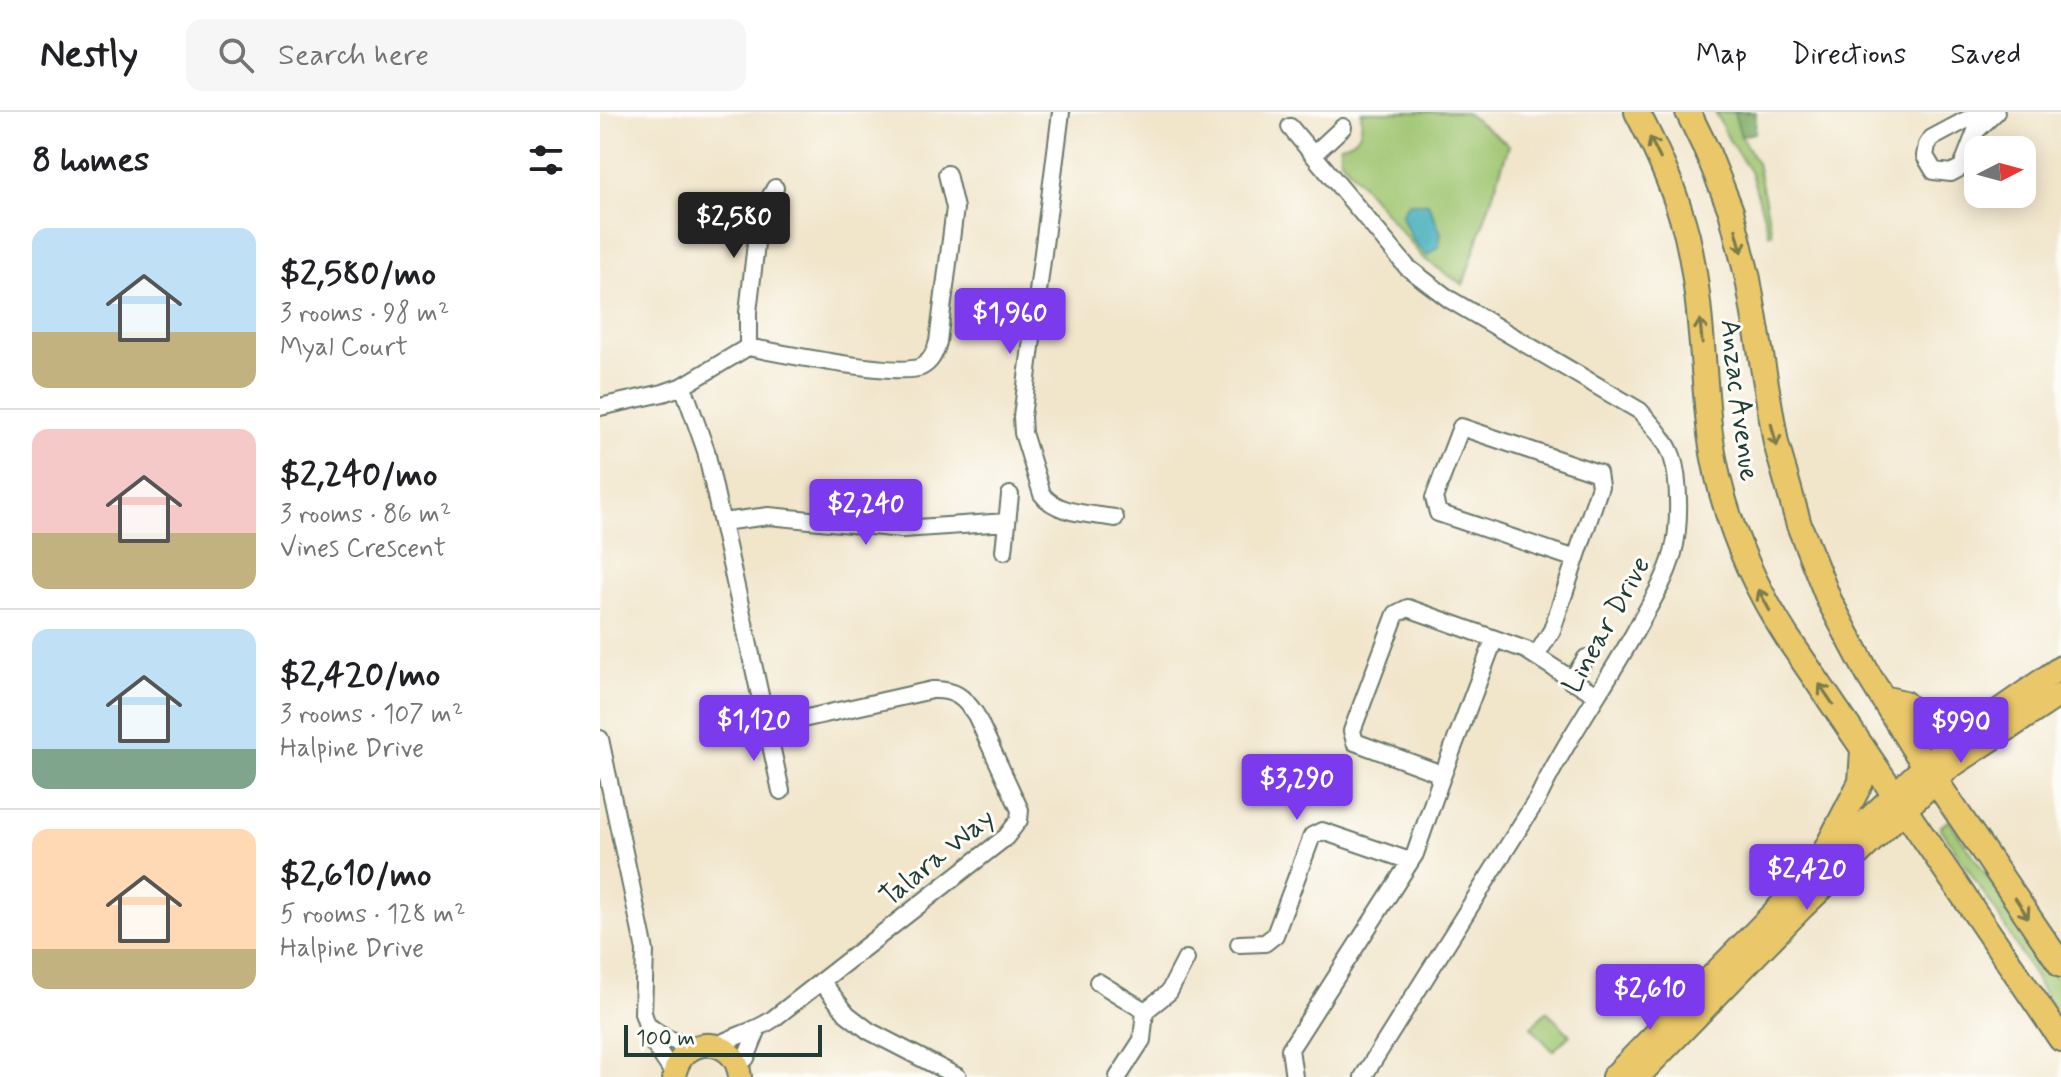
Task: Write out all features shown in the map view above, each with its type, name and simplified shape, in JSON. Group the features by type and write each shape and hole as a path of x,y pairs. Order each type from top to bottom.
{"highway":[{"name":"Anzac Avenue","path":"1637,112 1671,184 1687,238 1698,297 1711,438 1720,486 1739,546 1770,610 2061,1039"},
{"name":"Anzac Avenue","path":"1688,112 1720,181 1738,235 1770,420 1799,525 1829,600 1883,698 1930,773 2061,965"},
{"path":"1883,698 1904,703 1916,716 1939,729 1954,733 1970,730"},
{"path":"1816,869 1861,782 1863,750"}],"main road":[{"path":"1613,1077 1816,869 1899,802 1970,730 2061,667"},
{"path":"1930,773 1953,765 2061,694"},
{"path":"1638,1077 1803,907 1899,802"},
{"path":"674,1076 677,1063 693,1048 716,1046 733,1057 742,1073"}],"street":[{"path":"1061,112 1022,417 1023,433 1042,494 1048,502 1058,507 1115,518"},
{"path":"1981,112 1932,138 1925,156 1934,171 1946,174 1962,167 1976,131 1996,112"},
{"name":"Linear Drive","path":"1290,127 1407,267 1449,299 1640,411 1659,433 1672,455 1677,487 1674,552 1655,596 1626,650 1562,750 1531,809 1363,1077"},
{"path":"1313,155 1343,127"},
{"path":"600,407 683,386 748,347 773,354 904,370 927,364 938,342 955,208 947,174"},
{"path":"748,347 748,312 759,218 775,188"},
{"path":"683,386 706,451 781,791"},
{"path":"1536,656 1552,630 1576,559 1600,486 1598,473 1461,427 1434,498 1438,513 1576,559"},
{"path":"1004,551 1010,495"},
{"path":"722,522 769,516 902,529 1007,522"},
{"path":"1440,782 1436,772 1355,742 1352,731 1396,614 1408,608 1536,656 1596,695"},
{"path":"1294,1077 1290,1049 1410,861 1494,640"},
{"path":"1571,681 1586,658"},
{"name":"Talara Way","path":"716,1046 730,1038 757,1031 1006,837 1019,820 1020,810 976,715 952,691 932,690 767,727"},
{"path":"600,739 645,951 642,1007 653,1043 674,1076"},
{"path":"1239,944 1265,943 1275,935 1312,836 1322,831 1410,861"},
{"path":"1118,1077 1142,1040 1145,1011 1169,992 1186,959"},
{"path":"821,981 847,1014 869,1031 958,1077"},
{"path":"1098,982 1145,1011"},
{"path":"647,1025 664,1037 693,1048"},
{"name":"Talara Way","path":"742,1073 757,1031"}],"green space":[{"path":"1361,112 1465,112 1509,145 1463,285 1423,258 1340,157 1340,145 1352,141 1359,134"},
{"path":"1715,112 1734,112 1742,138 1757,163 1772,233 1769,234 1751,173"},
{"path":"1734,112 1756,112 1755,133 1741,136"},
{"path":"1949,820 2061,983 2061,1022 1995,910 1940,827"},
{"path":"1547,1011 1570,1035 1553,1051 1531,1027"}],"water":[{"path":"1408,203 1428,203 1441,233 1439,247 1427,256 1413,241 1401,215"}]}
